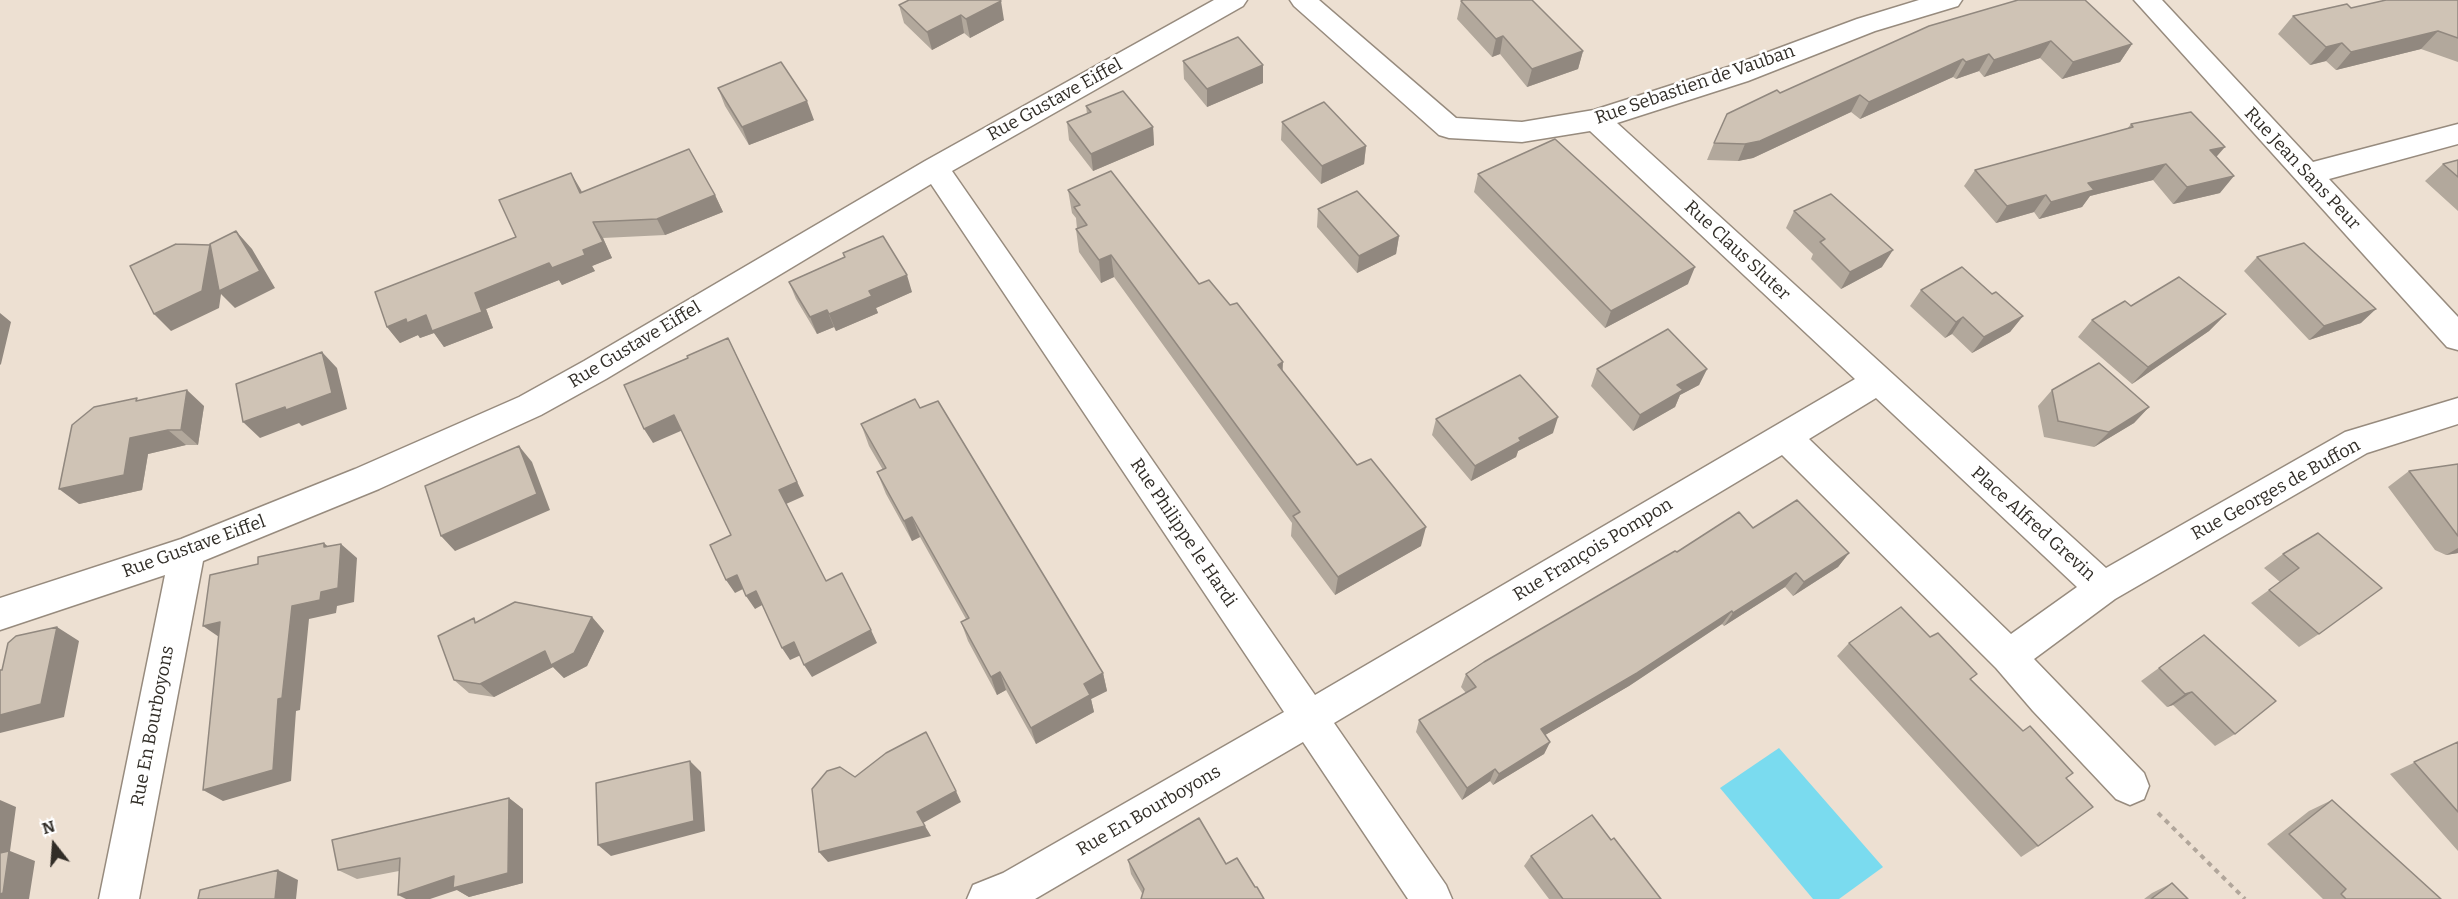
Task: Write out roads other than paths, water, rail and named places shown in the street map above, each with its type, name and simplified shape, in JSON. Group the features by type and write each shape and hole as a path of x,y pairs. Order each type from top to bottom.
{"street":[{"name":"Rue Gustave Eiffel","path":"0,614 187,552 367,479 530,406 595,370 935,168 1234,0"},
{"name":"Rue Sebastien de Vauban","path":"1304,0 1449,128 1522,132 1596,120 1738,74 1866,25 1948,0"},
{"name":"Rue Jean Sans Peur","path":"2146,0 2458,338"},
{"name":"Rue Claus Sluter","path":"1596,120 1877,382"},
{"path":"2307,174 2458,134"},
{"name":"Rue Philippe le Hardi","path":"935,168 1432,899"},
{"name":"Rue François Pompon","path":"1309,718 1877,382"},
{"name":"Place Alfred Grevin","path":"1877,382 2103,588 2009,656"},
{"name":"Rue Georges de Buffon","path":"2103,588 2357,442 2458,411"},
{"path":"1784,436 2009,656 2046,699 2130,786"},
{"name":"Rue En Bourboyons","path":"119,899 187,552"},
{"name":"Rue En Bourboyons","path":"987,899 1014,889 1309,718"}],"water":[{"path":"1779,748 1883,867 1839,899 1813,899 1720,788"}]}
